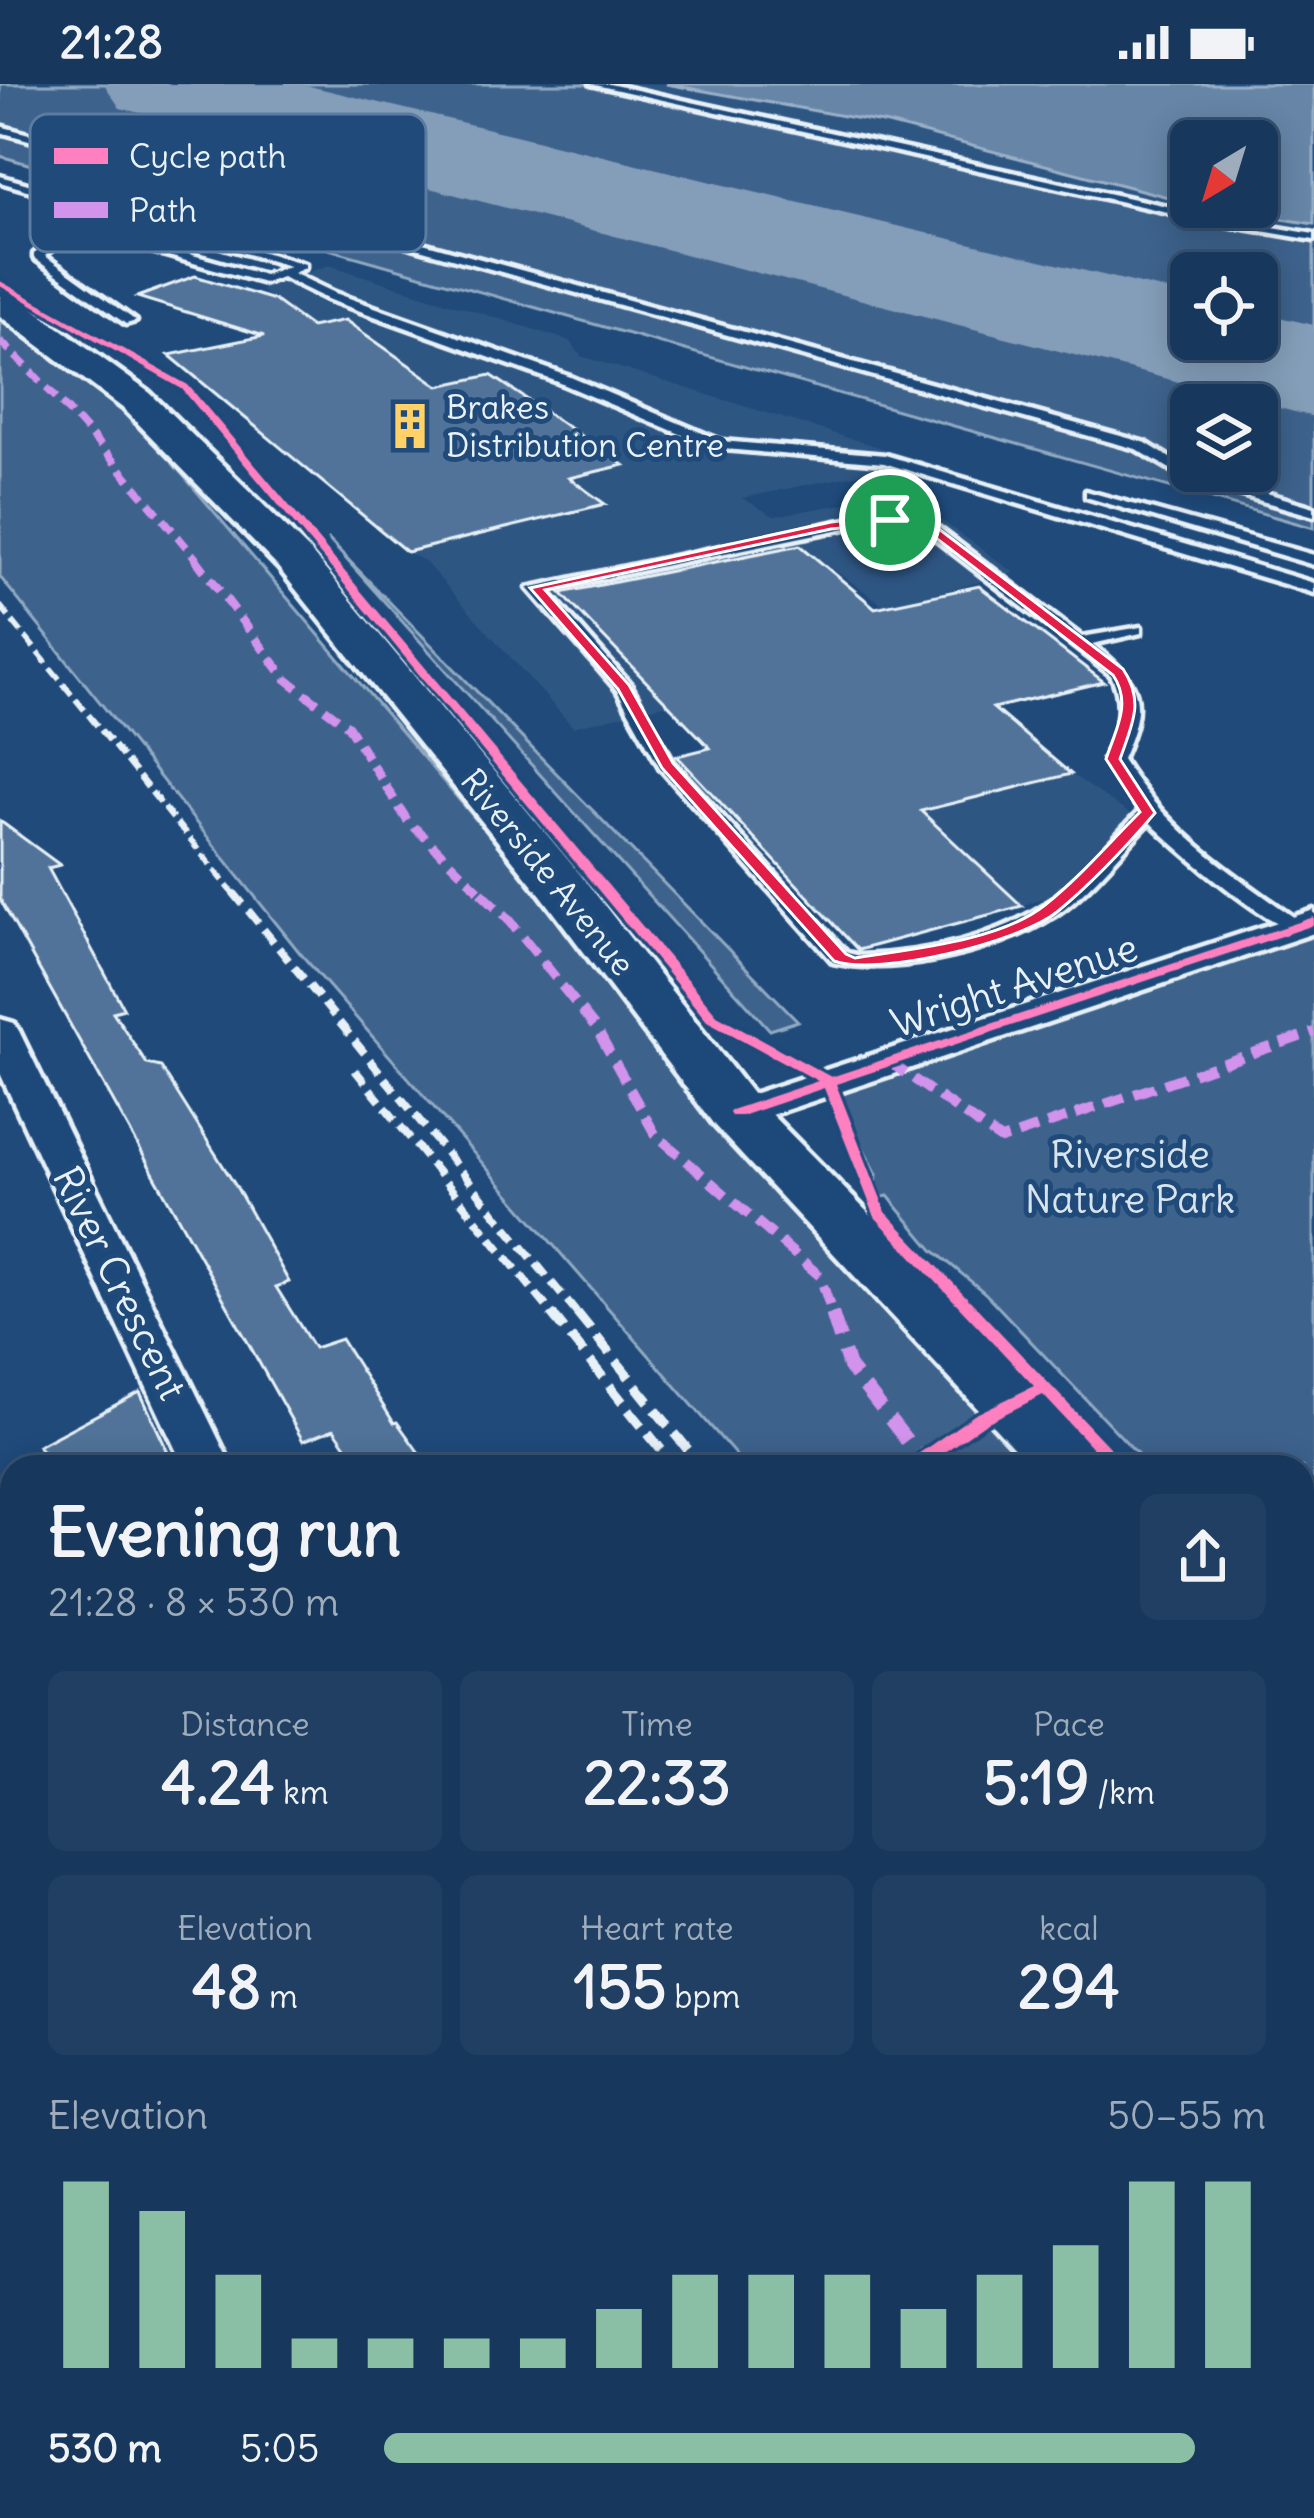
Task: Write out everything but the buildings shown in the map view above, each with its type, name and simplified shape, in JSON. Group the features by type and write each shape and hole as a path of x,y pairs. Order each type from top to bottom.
{"main road":[{"name":"Riverside Avenue","path":"0,299 136,401 293,558 560,884 736,1113 1064,1455"}],"street":[{"name":"Wright Avenue","path":"736,1113 1305,924"},
{"name":"River Crescent","path":"0,1033 202,1455"}],"lane":[{"path":"596,84 1226,222 1314,236"},
{"path":"0,129 30,137"},
{"path":"0,179 30,188"},
{"path":"426,247 1141,446 1194,477 1314,512"},
{"path":"43,252 38,256 130,321"},
{"path":"169,252 264,279 301,266 253,252"},
{"path":"284,273 331,296 563,379 718,445 885,459 1314,588"},
{"path":"1091,494 1314,560"},
{"path":"1148,813 1048,911 1013,928 898,958 854,963 840,958 667,765 624,688 536,588 831,526 890,520 931,529 1118,672 1130,690 1126,729 1113,759 1148,813 1305,924"},
{"path":"1081,642 1135,630"}],"shaded area":[{"path":"0,84 666,84 888,124 1170,198 1170,228 1278,228 1278,219 1314,224 1314,522 1224,492 1278,492 1278,384 1170,384 1170,474 426,226 426,114 90,114"},
{"path":"666,84 1314,84 1314,224 1278,218 1278,120 1170,120 1170,198 888,124"},
{"path":"329,265 570,341 581,356 924,461 742,498 774,516 872,499 941,520 1015,573 885,606 799,545 562,592 668,704 573,727 424,561 407,552 604,504 569,478 623,464 492,375 439,386 346,320 311,327 260,290"},
{"path":"1071,774 1140,821 1078,884 1022,906 921,811"}],"green space":[{"path":"0,84 165,84 284,114 30,114 30,164 0,156"},
{"path":"285,84 586,84 1170,208 1170,228 1267,228 1314,238 1314,331 1278,322 1278,252 1170,252 1170,296 426,118 426,114"},
{"path":"426,150 614,197 618,208 643,216 721,224 1095,317 1108,333 1170,348 1170,360 1268,360 1314,371 1314,528 1187,492 1278,492 1278,384 1170,384 1170,487 339,252 426,252"},
{"path":"0,311 120,401 517,868 706,1103 1032,1455 736,1455 300,953 0,577"},
{"path":"328,539 798,1021 770,1030"},
{"name":"Riverside Nature Park","path":"1314,921 1314,1455 1139,1455 985,1293 933,1250 888,1196 875,1199 877,1174 828,1081"}],"runway":[{"path":"160,84 281,114"},
{"path":"426,150 1314,371"}],"railway":[{"path":"0,606 235,895"},
{"path":"233,892 579,1316"},
{"path":"355,1070 554,1316"},
{"path":"551,1313 665,1455"},
{"path":"577,1313 692,1455"}],"marked path":[{"path":"0,341 58,396 88,437 135,485 224,592 286,679 348,726 407,820 507,917 597,1030 655,1134 820,1276 849,1367 918,1455"},
{"path":"888,1061 1001,1140 1314,1032"}],"cycle path":[{"path":"0,283 185,387 712,1018 828,1081 880,1214 1109,1455"},
{"path":"736,1113 1314,921"},
{"path":"928,1455 980,1419 1044,1388"}],"place":[{"name":"Brakes Distribution Centre","path":"410,426"}],"route":[{"path":"890,520 931,529 1118,672 1130,690 1130,710 1113,759 1148,813 1048,911 1013,928 948,947 854,963 840,958 667,765 624,688 536,588 542,583 831,526 890,520"}]}
